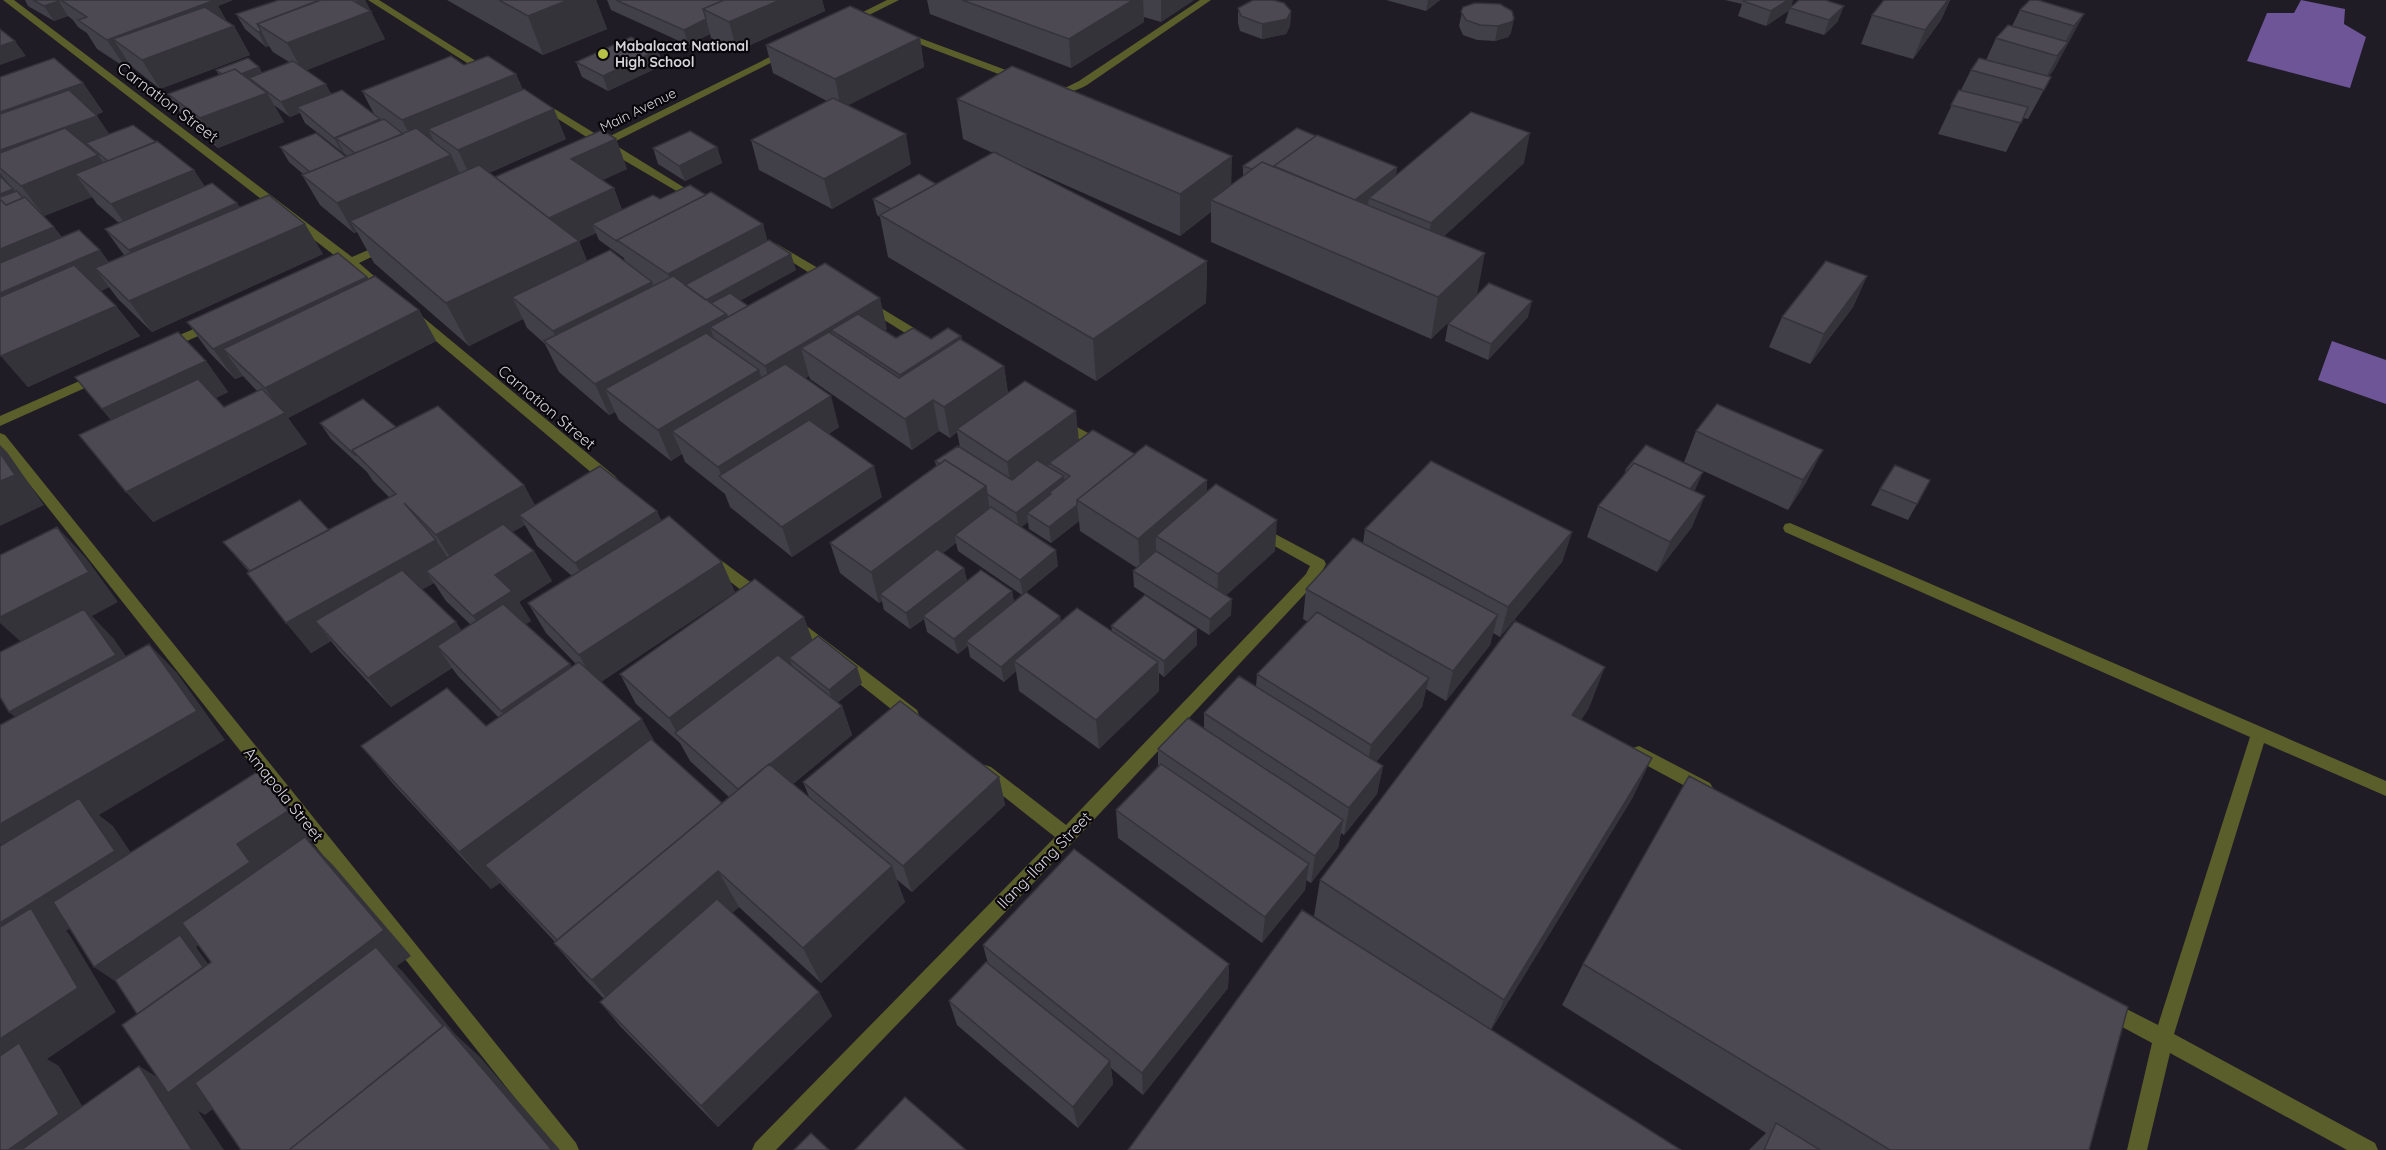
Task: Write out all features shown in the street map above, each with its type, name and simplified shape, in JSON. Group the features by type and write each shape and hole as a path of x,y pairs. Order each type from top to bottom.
{"street":[{"name":"Carnation Street","path":"8,0 351,262 621,489"},
{"path":"373,0 503,81"},
{"path":"836,28 894,0"},
{"path":"891,30 1047,89 1068,90 1083,83 1206,0"},
{"path":"857,17 868,21"},
{"name":"Main Avenue","path":"582,154 804,44"},
{"path":"533,100 706,206"},
{"path":"330,272 393,243"},
{"path":"767,243 839,286"},
{"path":"859,298 937,347"},
{"path":"150,353 227,318"},
{"path":"0,421 107,373"},
{"path":"1051,418 1113,451"},
{"name":"Amapola Street","path":"0,438 569,1150"},
{"name":"Ilang-Ilang Street","path":"762,1150 1067,836 1311,578 1319,564 1248,524"},
{"path":"1790,528 2386,789"},
{"path":"695,547 769,605"},
{"path":"788,619 918,720"},
{"path":"2137,1150 2163,1039 2259,733"},
{"path":"1639,753 1723,798"},
{"path":"974,764 1067,836"},
{"path":"2090,999 2368,1150"}],"shaded area":[{"path":"2301,0 2345,9 2344,24 2366,37 2350,88 2247,61 2267,13 2294,13"},
{"path":"2332,341 2386,360 2386,404 2318,380"}],"building":[{"path":"33,0 58,0 59,1 44,6"},
{"path":"61,0 215,0 107,40 78,20 87,17"},
{"path":"279,0 317,1 257,24 261,31 258,32 236,14"},
{"path":"321,0 352,0 371,11 287,43 257,24"},
{"path":"499,0 568,0 528,16"},
{"path":"616,0 724,0 703,9 706,19 684,30"},
{"path":"724,0 780,0 729,22 703,9"},
{"path":"962,0 1133,0 1069,39"},
{"path":"1253,0 1273,0 1284,3 1291,11 1287,19 1262,24 1241,16 1238,8"},
{"path":"1744,0 1788,0 1771,11"},
{"path":"1799,0 1825,0 1844,6 1829,20 1790,8"},
{"path":"1884,0 1948,0 1925,30 1872,15"},
{"path":"2030,0 2038,0 2084,14 2074,26 2020,10"},
{"path":"1475,3 1500,4 1512,11 1514,19 1498,26 1480,25 1466,20 1461,12 1463,7"},
{"path":"850,6 920,38 835,79 766,45"},
{"path":"205,7 234,26 142,60 113,39"},
{"path":"2008,25 2068,42 2057,56 1996,38"},
{"path":"0,29 15,41 0,46"},
{"path":"631,37 658,50 603,76 576,62"},
{"path":"451,56 464,65 488,56 516,74 402,120 362,91"},
{"path":"54,58 83,83 0,112 0,77"},
{"path":"248,58 259,67 241,74 235,69 222,74 216,70"},
{"path":"1979,58 2051,77 2044,90 1971,70"},
{"path":"293,61 326,84 281,102 249,78"},
{"path":"1012,66 1232,156 1180,194 957,99"},
{"path":"235,69 267,93 200,118 168,94"},
{"path":"524,89 554,109 458,150 428,129"},
{"path":"69,90 97,116 0,150 0,114"},
{"path":"342,90 380,119 334,138 297,107"},
{"path":"1959,90 2028,107 2021,123 1951,105"},
{"path":"833,98 906,134 824,179 751,140"},
{"path":"1471,112 1530,133 1431,223 1369,198"},
{"path":"384,119 403,134 355,153 336,138"},
{"path":"133,125 156,142 108,161 86,143"},
{"path":"65,128 98,155 21,186 0,168 0,153"},
{"path":"416,128 451,155 337,203 302,175"},
{"path":"1297,128 1316,136 1274,167 1262,162 1252,169 1243,166"},
{"path":"602,130 616,139 571,159 614,188 549,218 495,177"},
{"path":"690,131 717,147 679,166 653,148"},
{"path":"316,133 346,157 310,172 280,147"},
{"path":"1317,135 1397,167 1355,200 1274,166"},
{"path":"157,141 194,170 111,204 75,174"},
{"path":"994,152 1207,261 1093,339 880,215"},
{"path":"1262,162 1485,253 1438,297 1211,200"},
{"path":"479,165 579,241 446,303 350,221"},
{"path":"919,174 936,184 891,209 873,199"},
{"path":"0,176 13,189 0,194"},
{"path":"212,183 237,203 129,250 105,229"},
{"path":"690,185 706,195 617,240 618,242 592,224 653,195 660,199"},
{"path":"17,191 23,198 6,205 0,201 0,197"},
{"path":"711,192 763,224 668,274 617,240"},
{"path":"269,195 305,224 129,301 95,268"},
{"path":"25,197 54,227 0,249 0,201 6,205"},
{"path":"79,230 100,250 0,293 0,263"},
{"path":"769,240 791,254 706,300 685,285"},
{"path":"610,250 652,282 553,331 512,297"},
{"path":"338,253 367,277 213,349 187,322"},
{"path":"1826,261 1867,276 1824,334 1782,317"},
{"path":"825,263 880,298 765,366 710,327"},
{"path":"74,265 116,306 1,356 0,297"},
{"path":"375,276 419,310 265,388 223,349"},
{"path":"673,276 726,314 595,384 544,341"},
{"path":"1489,283 1532,301 1491,344 1448,324"},
{"path":"730,293 748,306 728,317 711,303"},
{"path":"858,314 896,338 913,328 931,339 948,328 961,336 900,375 831,330"},
{"path":"178,332 206,361 102,409 75,377"},
{"path":"829,332 899,378 960,339 1004,366 944,407 933,400 905,419 801,348"},
{"path":"706,333 759,370 658,430 605,389"},
{"path":"785,364 831,396 718,467 672,431"},
{"path":"198,379 224,407 262,389 285,413 126,492 79,435"},
{"path":"1025,381 1076,411 1007,462 957,429"},
{"path":"363,399 396,427 352,450 356,456 320,423"},
{"path":"1717,404 1823,450 1803,480 1696,431"},
{"path":"438,406 524,485 436,535 404,503 436,540 286,623 247,573 396,494 352,450"},
{"path":"809,420 874,466 782,527 719,476"},
{"path":"1093,430 1135,454 1077,500 1077,505 1049,527 1027,513 1070,476 1049,463"},
{"path":"1146,445 1207,480 1138,539 1077,500"},
{"path":"1646,445 1703,472 1690,489 1634,463 1628,470 1626,469"},
{"path":"958,446 1012,480 1037,460 1064,476 1016,513 987,494 986,486 945,460 940,464 935,461"},
{"path":"0,453 15,475 0,481"},
{"path":"945,460 986,486 871,572 830,543"},
{"path":"1431,461 1572,532 1508,607 1365,529"},
{"path":"1634,463 1705,496 1670,542 1598,506"},
{"path":"1895,465 1930,480 1917,504 1880,489"},
{"path":"600,466 657,511 575,563 519,515"},
{"path":"1216,484 1277,520 1218,574 1156,536"},
{"path":"300,500 329,530 250,571 223,542"},
{"path":"991,507 1056,550 1020,580 955,535"},
{"path":"669,516 722,562 579,655 528,603"},
{"path":"503,524 534,551 495,575 512,591 473,616 426,571"},
{"path":"57,527 89,572 0,617 0,555"},
{"path":"1353,538 1498,615 1453,671 1306,589"},
{"path":"937,549 964,568 906,613 880,594"},
{"path":"1156,551 1232,599 1210,619 1133,571"},
{"path":"402,570 456,622 368,678 315,621"},
{"path":"981,570 1012,591 954,639 923,616"},
{"path":"755,579 804,617 669,718 620,674"},
{"path":"1026,592 1060,616 1001,667 966,641"},
{"path":"1145,595 1197,629 1164,661 1111,626"},
{"path":"503,604 570,664 501,711 437,646"},
{"path":"1077,608 1158,662 1096,720 1014,661"},
{"path":"84,609 116,655 9,712 0,697 0,652"},
{"path":"1317,612 1429,678 1371,745 1257,674"},
{"path":"1515,621 1605,667 1572,715 1652,758 1504,1000 1320,880"},
{"path":"818,636 857,667 829,690 789,658"},
{"path":"149,644 197,711 0,824 0,725"},
{"path":"778,655 842,706 738,789 675,733"},
{"path":"579,662 642,719 459,852 361,746 447,688 486,726"},
{"path":"1239,676 1383,766 1349,808 1204,713"},
{"path":"900,701 999,777 903,866 803,782"},
{"path":"1188,718 1343,820 1315,856 1158,749"},
{"path":"651,739 722,803 557,940 485,865"},
{"path":"769,764 892,866 803,948 718,871 592,980 554,943"},
{"path":"1161,764 1309,864 1265,917 1116,810"},
{"path":"257,772 288,811 237,844 250,862 94,967 53,902"},
{"path":"1689,776 2128,1007 2089,1150 1890,1150 1583,964"},
{"path":"79,798 115,851 0,923 0,846"},
{"path":"305,837 384,930 168,1093 122,1025 211,962 182,923"},
{"path":"1074,849 1229,964 1142,1073 983,945"},
{"path":"717,899 819,992 701,1106 600,1002"},
{"path":"31,908 78,988 0,1039 0,927"},
{"path":"1302,910 1681,1150 1128,1150"},
{"path":"180,935 203,967 137,1014 115,980"},
{"path":"376,947 443,1026 289,1150 241,1150 195,1083"},
{"path":"986,962 1110,1061 1073,1107 949,1001"},
{"path":"445,1025 552,1150 289,1150"},
{"path":"19,1043 59,1114 8,1150 0,1150 0,1056"},
{"path":"139,1066 192,1150 21,1150"},
{"path":"905,1097 966,1150 855,1150"},
{"path":"1776,1123 1820,1150 1764,1150"},
{"path":"811,1133 829,1150 794,1150"}],"place":[{"name":"Mabalacat National High School","path":"603,54"}]}
